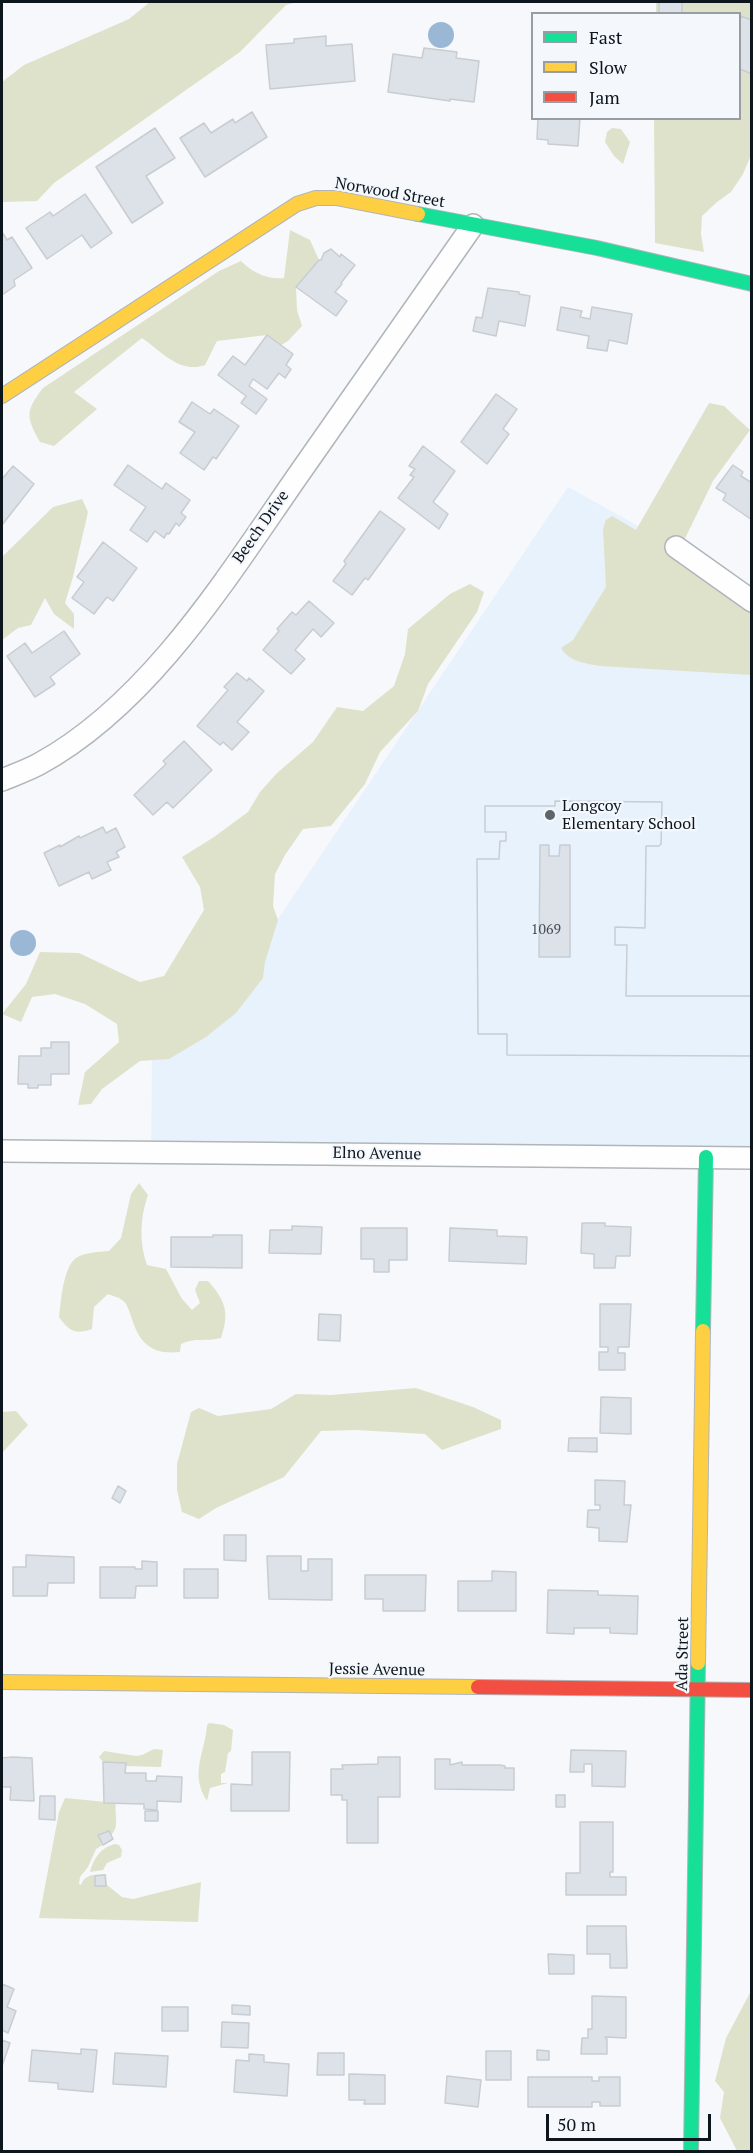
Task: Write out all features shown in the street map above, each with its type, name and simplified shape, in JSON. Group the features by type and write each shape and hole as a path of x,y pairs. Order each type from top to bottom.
{"street":[{"name":"Norwood Street","path":"2,396 297,204 316,198 336,198 603,248 752,284"},
{"name":"Beech Drive","path":"2,780 38,765 77,741 114,711 151,674 189,627 254,538 473,225"},
{"path":"676,546 752,601"},
{"name":"Elno Avenue","path":"2,1151 752,1158"},
{"name":"Ada Street","path":"691,2151 706,1157"},
{"name":"Jessie Avenue","path":"2,1682 752,1690"}],"shaded area":[{"name":"Longcoy Elementary School","path":"568,487 676,547 751,601 751,1158 151,1152 152,1053 223,1001"}],"green space":[{"path":"150,2 298,2 286,5 240,52 54,183 37,201 2,202 2,82 24,65 129,19"},
{"path":"656,2 751,2 751,155 743,174 731,192 702,216 701,234 704,252 655,243 654,120 741,120 741,12 656,12"},
{"path":"612,128 621,129 630,142 623,164 614,156 605,142 607,132"},
{"path":"290,230 310,240 319,260 296,287 297,310 302,326 288,341 281,345 267,335 217,341 205,365 187,367 172,360 142,338 74,392 97,409 54,446 40,442 30,420 30,409 43,388 219,271 241,261 260,274 272,278 284,278"},
{"path":"709,403 724,406 750,430 713,481 678,553 751,609 751,675 600,666 573,659 561,648 573,640 606,587 603,529 606,520 612,516 636,530"},
{"path":"82,499 88,512 65,603 74,614 74,629 54,614 45,598 31,625 18,628 2,640 2,557 53,507"},
{"path":"470,584 484,592 477,612 428,684 418,711 380,752 365,784 331,826 303,829 275,874 273,906 278,920 265,962 263,978 236,1013 206,1037 169,1059 140,1061 102,1089 91,1104 78,1105 85,1072 119,1042 117,1024 85,1004 55,994 32,997 21,1022 2,1014 26,984 40,952 79,953 140,982 164,976 204,910 200,887 182,857 248,812 260,792 277,773 313,742 337,707 363,711 394,686 405,654 408,629 450,594"},
{"path":"139,1183 148,1195 143,1212 142,1230 147,1265 166,1269 182,1299 192,1310 200,1303 195,1290 199,1281 208,1281 224,1307 225,1321 221,1338 186,1342 181,1344 180,1352 154,1349 142,1340 125,1303 108,1294 94,1307 92,1329 77,1332 66,1326 59,1317 63,1285 68,1269 76,1258 109,1251 121,1238 131,1194"},
{"path":"416,1388 473,1407 501,1420 501,1429 442,1450 425,1434 356,1430 321,1431 284,1477 216,1508 199,1519 182,1512 177,1490 177,1464 191,1412 199,1408 218,1416 271,1409 296,1394 331,1395"},
{"path":"16,1411 28,1425 2,1453 2,1412"},
{"path":"209,1723 224,1725 233,1730 231,1751 228,1753 225,1772 221,1774 221,1783 228,1783 210,1788 207,1801 199,1781 199,1772"},
{"path":"154,1749 163,1750 161,1767 125,1766 125,1763 103,1762 99,1757 104,1751 136,1756"},
{"path":"65,1798 116,1803 116,1824 111,1835 113,1839 96,1849 88,1867 80,1877 79,1884 81,1885 85,1878 91,1875 106,1874 107,1885 122,1897 133,1899 201,1882 198,1922 39,1918 59,1812"},
{"path":"115,1844 119,1845 122,1850 121,1857 107,1863 103,1870 90,1872 98,1854"},
{"path":"751,1991 751,2151 737,2151 720,2118 724,2092 715,2081 726,2038"}],"water":[{"path":"441,22 450,26 454,35 450,44 441,48 432,44 428,35 432,26"},
{"path":"23,930 32,934 36,943 32,952 23,956 14,952 10,943 14,934"}],"building":[{"path":"659,2 682,2 682,12 659,12"},
{"path":"741,16 752,20 752,74 741,69"},
{"path":"326,36 326,46 352,44 355,81 270,89 266,45 294,43 294,39"},
{"path":"424,48 457,52 456,58 479,61 474,102 388,92 393,54 422,58"},
{"path":"252,112 267,137 205,177 180,138 204,123 211,133 233,119 235,123"},
{"path":"538,120 580,120 578,146 548,144 548,140 537,139"},
{"path":"155,128 175,158 146,176 163,203 132,223 96,167"},
{"path":"85,194 112,233 91,248 82,235 47,259 26,228 50,212 53,216"},
{"path":"2,232 7,240 12,237 32,268 14,280 15,286 2,295"},
{"path":"331,249 355,265 335,292 347,301 336,316 296,287 321,260 324,253"},
{"path":"488,288 519,292 519,294 530,296 525,326 499,321 496,336 473,331 476,317 482,318"},
{"path":"561,307 582,311 580,317 590,319 592,307 632,314 627,344 609,340 607,351 587,348 589,336 557,330"},
{"path":"267,335 293,354 286,365 291,369 285,378 279,373 267,389 253,379 249,386 267,399 256,414 241,403 246,396 218,375 233,356 245,365"},
{"path":"496,394 517,409 503,429 509,434 487,464 461,442"},
{"path":"192,402 210,414 214,409 239,426 216,459 213,457 204,470 180,453 195,432 179,422"},
{"path":"423,446 455,471 433,502 448,514 439,529 398,498 414,477 410,475 415,469 409,466"},
{"path":"128,465 162,489 166,483 190,500 181,513 186,517 179,526 176,523 164,538 155,531 147,542 130,530 146,507 114,485"},
{"path":"733,465 743,472 741,476 752,483 752,520 723,500 726,494 716,488"},
{"path":"13,466 34,484 2,525 2,479"},
{"path":"380,511 405,529 368,580 365,578 352,595 333,581 346,564 344,561"},
{"path":"103,542 137,568 113,601 107,597 94,614 72,598 84,582 77,577"},
{"path":"309,601 334,623 321,637 313,629 295,650 305,659 291,674 263,650 292,612 296,615"},
{"path":"64,631 80,654 50,677 55,684 35,697 7,656 25,643 32,653"},
{"path":"237,673 247,681 249,678 264,691 237,722 249,732 232,750 223,742 220,745 197,726 228,690 224,687"},
{"path":"184,741 212,770 173,808 167,802 153,815 134,795 166,764 163,761"},
{"name":"Longcoy Elementary School","path":"555,801 662,802 661,844 646,846 645,928 615,927 615,945 627,945 626,996 752,996 752,1056 507,1055 507,1034 478,1034 477,859 499,859 500,841 506,841 506,832 485,832 485,806 555,806","holes":["540,845 549,845 549,856 559,856 560,845 570,845 570,957 539,957"]},
{"name":"Longcoy Elementary School","path":"555,801 662,802 661,844 646,846 645,928 615,927 615,945 627,945 626,996 752,996 752,1056 507,1055 507,1034 478,1034 477,859 499,859 500,841 506,841 506,832 485,832 485,806 555,806"},
{"path":"103,827 106,833 116,828 125,847 116,852 119,857 107,862 111,870 92,879 89,872 59,886 44,853"},
{"path":"51,1042 69,1042 69,1074 51,1074 51,1085 38,1085 38,1088 28,1088 28,1084 18,1084 19,1056 41,1056 41,1048 51,1048"},
{"path":"582,1223 605,1223 605,1226 631,1227 630,1256 616,1256 615,1268 594,1268 594,1254 581,1253"},
{"path":"292,1226 322,1227 321,1254 269,1253 270,1230 292,1230"},
{"path":"361,1228 407,1228 407,1260 389,1260 389,1272 374,1272 374,1259 361,1259"},
{"path":"450,1228 497,1230 497,1236 527,1237 526,1264 449,1261"},
{"path":"213,1235 242,1235 242,1268 171,1267 171,1237 213,1237"},
{"path":"600,1304 631,1304 629,1347 618,1347 618,1353 625,1353 625,1370 599,1370 599,1352 608,1352 608,1347 600,1347"},
{"path":"319,1314 341,1315 340,1341 318,1340"},
{"path":"601,1397 631,1398 631,1434 600,1433"},
{"path":"569,1438 597,1438 597,1452 568,1451"},
{"path":"595,1480 625,1481 624,1505 631,1505 627,1542 599,1541 599,1528 587,1527 588,1510 600,1510 600,1505 595,1505"},
{"path":"118,1486 126,1491 120,1503 112,1498"},
{"path":"224,1535 246,1535 246,1561 224,1560"},
{"path":"26,1555 74,1557 74,1583 48,1583 47,1596 13,1596 13,1567 26,1567"},
{"path":"267,1556 301,1556 301,1571 308,1571 308,1559 332,1559 332,1600 269,1599"},
{"path":"142,1561 157,1562 157,1586 136,1586 135,1598 100,1598 100,1567 142,1569"},
{"path":"184,1569 218,1569 218,1598 184,1598"},
{"path":"492,1571 516,1572 516,1611 458,1611 458,1581 492,1581"},
{"path":"365,1575 426,1575 425,1611 383,1611 383,1599 365,1599"},
{"path":"548,1590 598,1591 598,1595 638,1596 637,1634 610,1633 610,1628 574,1628 574,1634 547,1633"},
{"path":"571,1750 626,1751 625,1787 592,1786 592,1764 584,1764 584,1772 570,1772"},
{"path":"252,1752 290,1752 289,1811 231,1811 231,1784 252,1785"},
{"path":"378,1757 400,1757 400,1797 378,1797 378,1843 347,1843 347,1800 342,1800 342,1795 331,1795 331,1769 343,1769 342,1765 378,1764"},
{"path":"2,1758 32,1758 34,1801 10,1800 11,1787 2,1787"},
{"path":"435,1759 450,1759 450,1765 462,1762 462,1765 500,1765 505,1768 514,1768 514,1790 435,1789"},
{"path":"103,1762 126,1763 125,1773 146,1773 146,1781 156,1781 157,1776 182,1777 181,1802 157,1801 157,1810 144,1809 144,1804 104,1803"},
{"path":"556,1795 565,1795 565,1807 556,1807"},
{"path":"40,1796 55,1796 55,1820 39,1819"},
{"path":"145,1811 158,1811 158,1821 145,1821"},
{"path":"580,1822 613,1822 613,1872 610,1872 610,1877 626,1877 626,1895 566,1895 566,1873 580,1873"},
{"path":"109,1831 113,1839 103,1845 98,1835"},
{"path":"105,1875 106,1886 95,1886 95,1876"},
{"path":"587,1926 626,1926 627,1968 610,1968 610,1954 587,1954"},
{"path":"548,1954 574,1955 574,1974 549,1974"},
{"path":"2,1984 14,1989 7,2007 16,2011 8,2033 2,2030"},
{"path":"592,1996 626,1997 626,2038 605,2037 607,2054 581,2054 582,2038 588,2038 588,2029 592,2029"},
{"path":"232,2005 250,2006 250,2015 232,2014"},
{"path":"162,2007 188,2007 188,2031 162,2031"},
{"path":"222,2022 249,2023 248,2048 221,2047"},
{"path":"2,2040 10,2043 2,2066"},
{"path":"81,2049 97,2050 93,2092 58,2089 58,2083 29,2081 32,2050 81,2054"},
{"path":"537,2050 549,2051 549,2060 537,2060"},
{"path":"486,2051 511,2051 511,2080 486,2080"},
{"path":"115,2053 168,2056 166,2087 113,2084"},
{"path":"318,2053 344,2053 344,2075 317,2075"},
{"path":"249,2054 264,2055 264,2062 289,2064 287,2096 234,2092 236,2060 249,2061"},
{"path":"349,2074 385,2075 385,2104 364,2104 365,2100 349,2100"},
{"path":"447,2076 481,2080 478,2107 445,2103"},
{"path":"528,2077 592,2077 592,2081 599,2081 599,2077 620,2077 620,2106 600,2106 600,2102 592,2102 592,2107 528,2107"}],"traffic: fast":[{"path":"418,214 597,248 752,284"},
{"path":"703,1331 706,1157"},
{"path":"691,2152 698,1663"}],"traffic: slow":[{"path":"2,396 297,204 316,198 336,198 418,214"},
{"path":"698,1663 703,1331"},
{"path":"2,1682 478,1687"}],"traffic: jam":[{"path":"478,1687 752,1690"}],"place":[{"name":"Longcoy Elementary School","path":"550,815"}]}
